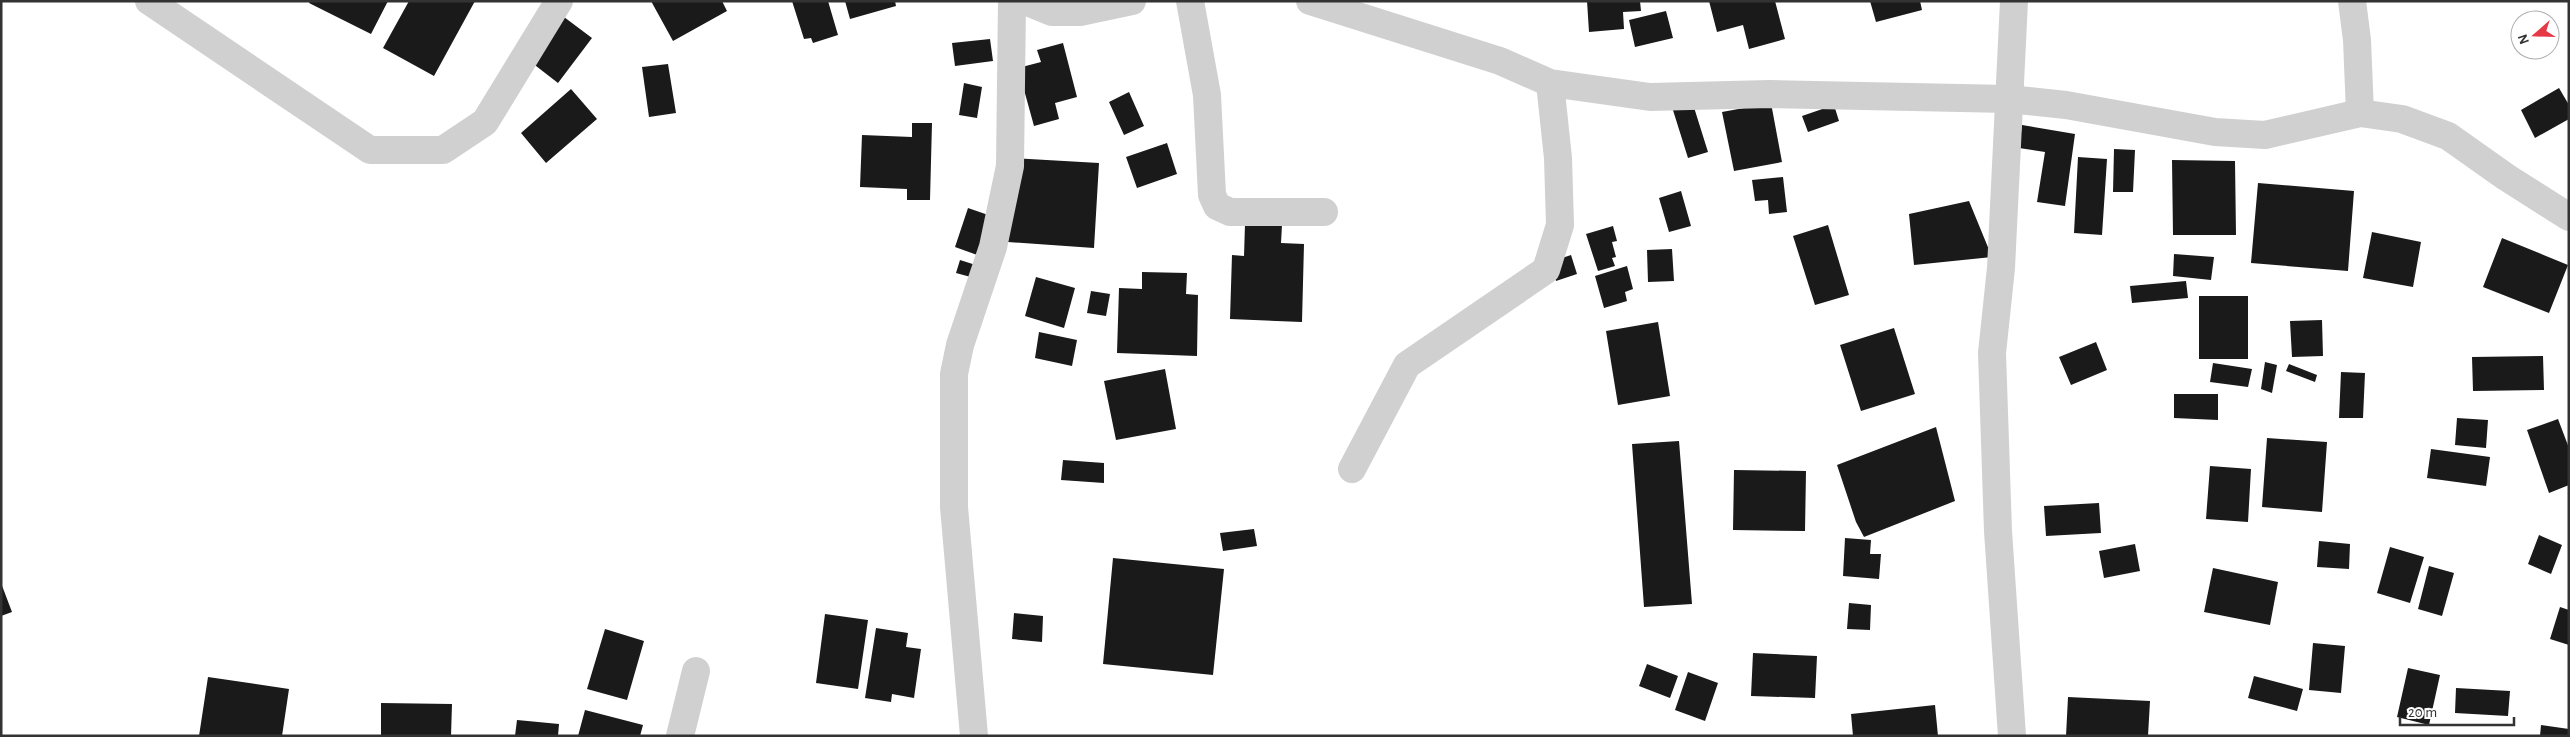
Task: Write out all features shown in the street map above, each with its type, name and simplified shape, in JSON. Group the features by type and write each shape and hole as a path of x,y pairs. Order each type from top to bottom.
{"street":[{"path":"149,1 370,150 443,150 485,122 559,1"},
{"path":"974,736 954,507 954,374 960,345 993,247 1010,166 1012,1"},
{"path":"1025,1 1052,12 1080,12 1132,1"},
{"path":"1190,1 1207,95 1212,195 1217,206 1230,212 1324,212"},
{"path":"1310,1 1491,58 1550,83 1650,97 1780,94 2009,99 2066,105 2215,132 2265,135 2360,113 2402,119 2448,136 2506,177 2569,217"},
{"path":"2012,736 1998,531 1992,354 2001,268 2014,1"},
{"path":"2352,1 2357,40 2360,113"},
{"path":"1352,469 1407,365 1546,270 1560,225 1558,158 1550,83"},
{"path":"680,736 696,671"}],"building":[{"path":"310,1 388,1 371,34 309,3"},
{"path":"409,1 475,1 434,76 383,48"},
{"path":"651,1 722,1 727,11 673,41"},
{"path":"792,1 828,1 838,35 813,43 811,38 804,39"},
{"path":"845,1 895,1 896,6 850,19"},
{"path":"1587,1 1640,1 1641,11 1623,12 1624,29 1589,32"},
{"path":"1709,1 1775,1 1785,39 1749,49 1743,25 1717,32"},
{"path":"1870,1 1920,1 1922,10 1876,22"},
{"path":"1666,11 1673,38 1635,47 1629,20"},
{"path":"560,14 592,38 558,83 527,59"},
{"path":"990,39 993,61 955,66 952,43"},
{"path":"1063,43 1077,97 1055,103 1059,119 1034,126 1018,68 1041,62 1037,50"},
{"path":"668,64 676,113 649,117 642,67"},
{"path":"964,83 982,87 977,118 959,115"},
{"path":"2559,88 2569,105 2569,119 2535,138 2521,110"},
{"path":"571,89 597,119 546,163 521,133"},
{"path":"1129,92 1144,126 1124,135 1109,102"},
{"path":"1692,101 1708,152 1688,158 1672,107"},
{"path":"1771,103 1782,162 1734,171 1722,112"},
{"path":"1834,105 1839,121 1808,132 1802,116"},
{"path":"912,123 932,123 930,200 907,200 907,189 860,187 862,135 912,137"},
{"path":"2022,125 2075,134 2065,206 2037,202 2045,152 2019,148"},
{"path":"1167,143 1177,174 1137,188 1126,157"},
{"path":"2114,149 2135,150 2133,192 2113,192"},
{"path":"2078,157 2107,159 2102,235 2074,233"},
{"path":"1012,158 1099,163 1094,248 1008,242"},
{"path":"2172,160 2235,161 2236,235 2173,235"},
{"path":"1783,177 1787,212 1769,214 1768,200 1755,201 1752,180"},
{"path":"2258,183 2354,191 2348,271 2251,263"},
{"path":"1681,191 1691,226 1669,232 1659,198"},
{"path":"1969,201 1992,257 1914,265 1909,214"},
{"path":"968,208 994,217 980,256 955,247"},
{"path":"1245,224 1282,225 1281,243 1304,244 1302,322 1230,319 1232,255 1244,256"},
{"path":"1828,225 1849,295 1815,305 1793,236"},
{"path":"1613,226 1617,241 1612,242 1616,257 1612,258 1615,266 1598,271 1586,234"},
{"path":"2372,232 2421,242 2413,287 2363,278"},
{"path":"2502,238 2568,265 2549,313 2483,287"},
{"path":"1672,249 1674,281 1648,282 1647,250"},
{"path":"2174,254 2214,257 2211,280 2173,276"},
{"path":"1571,255 1577,274 1556,281 1550,262"},
{"path":"960,260 982,267 978,279 956,273"},
{"path":"1627,266 1633,289 1625,292 1627,301 1604,308 1595,276"},
{"path":"1142,272 1187,273 1186,294 1198,295 1197,356 1117,353 1119,288 1142,289"},
{"path":"1036,277 1075,288 1064,328 1025,316"},
{"path":"2186,281 2188,298 2132,303 2130,286"},
{"path":"1091,291 1110,294 1106,316 1087,313"},
{"path":"2199,296 2248,296 2248,359 2199,359"},
{"path":"2322,320 2323,356 2292,357 2290,321"},
{"path":"1658,322 1670,396 1618,405 1606,331"},
{"path":"1894,328 1915,394 1861,411 1840,345"},
{"path":"1039,332 1077,340 1072,366 1035,358"},
{"path":"2096,342 2107,370 2071,385 2059,357"},
{"path":"2543,356 2544,390 2473,391 2472,357"},
{"path":"2265,362 2277,365 2272,393 2261,389"},
{"path":"2213,363 2252,369 2248,387 2210,382"},
{"path":"2289,364 2317,375 2315,382 2286,371"},
{"path":"1165,369 1176,429 1116,440 1104,381"},
{"path":"2341,372 2365,373 2363,418 2339,418"},
{"path":"2174,394 2218,394 2218,420 2174,418"},
{"path":"2457,418 2488,420 2486,448 2455,445"},
{"path":"2558,419 2569,448 2569,485 2549,493 2527,430"},
{"path":"1936,427 1955,501 1864,537 1856,522 1837,465"},
{"path":"2267,438 2327,442 2322,512 2262,507"},
{"path":"1679,441 1692,604 1644,607 1632,444"},
{"path":"2431,449 2490,457 2486,486 2427,478"},
{"path":"1063,460 1104,463 1104,483 1061,480"},
{"path":"2210,466 2251,469 2248,522 2206,519"},
{"path":"1734,470 1806,471 1805,531 1733,530"},
{"path":"2099,503 2101,533 2046,536 2044,506"},
{"path":"1254,529 1257,546 1223,551 1220,533"},
{"path":"2539,535 2562,545 2551,574 2528,564"},
{"path":"1845,538 1871,540 1870,554 1881,554 1879,579 1843,576"},
{"path":"2319,541 2350,544 2349,569 2317,567"},
{"path":"2135,544 2140,571 2104,578 2099,551"},
{"path":"2390,547 2424,557 2410,603 2377,593"},
{"path":"1113,558 1224,569 1213,675 1103,664"},
{"path":"2429,566 2454,573 2442,616 2418,609"},
{"path":"2213,568 2278,582 2270,625 2204,612"},
{"path":"1,583 12,612 1,616"},
{"path":"1849,603 1871,605 1870,630 1847,629"},
{"path":"2560,607 2569,610 2569,645 2550,639"},
{"path":"1014,613 1043,616 1042,642 1012,639"},
{"path":"825,614 868,620 858,689 816,683"},
{"path":"876,628 908,633 906,647 921,649 914,698 892,694 891,702 865,698"},
{"path":"605,629 644,641 627,700 587,689"},
{"path":"2313,643 2345,646 2341,693 2309,690"},
{"path":"1753,653 1817,656 1815,698 1751,696"},
{"path":"1647,664 1678,676 1670,698 1639,686"},
{"path":"2408,668 2440,675 2429,725 2397,717"},
{"path":"1688,672 1718,683 1705,721 1675,710"},
{"path":"2254,676 2303,689 2297,711 2248,698"},
{"path":"208,677 289,689 282,736 199,736"},
{"path":"2456,688 2510,691 2508,716 2455,713"},
{"path":"2068,697 2150,701 2148,736 2066,736"},
{"path":"381,703 452,704 451,736 381,736"},
{"path":"1935,705 1938,736 1853,736 1851,714"},
{"path":"585,710 643,725 640,736 578,736"},
{"path":"517,720 559,724 558,736 515,736"},
{"path":"2541,725 2569,729 2569,736 2540,736"}]}
